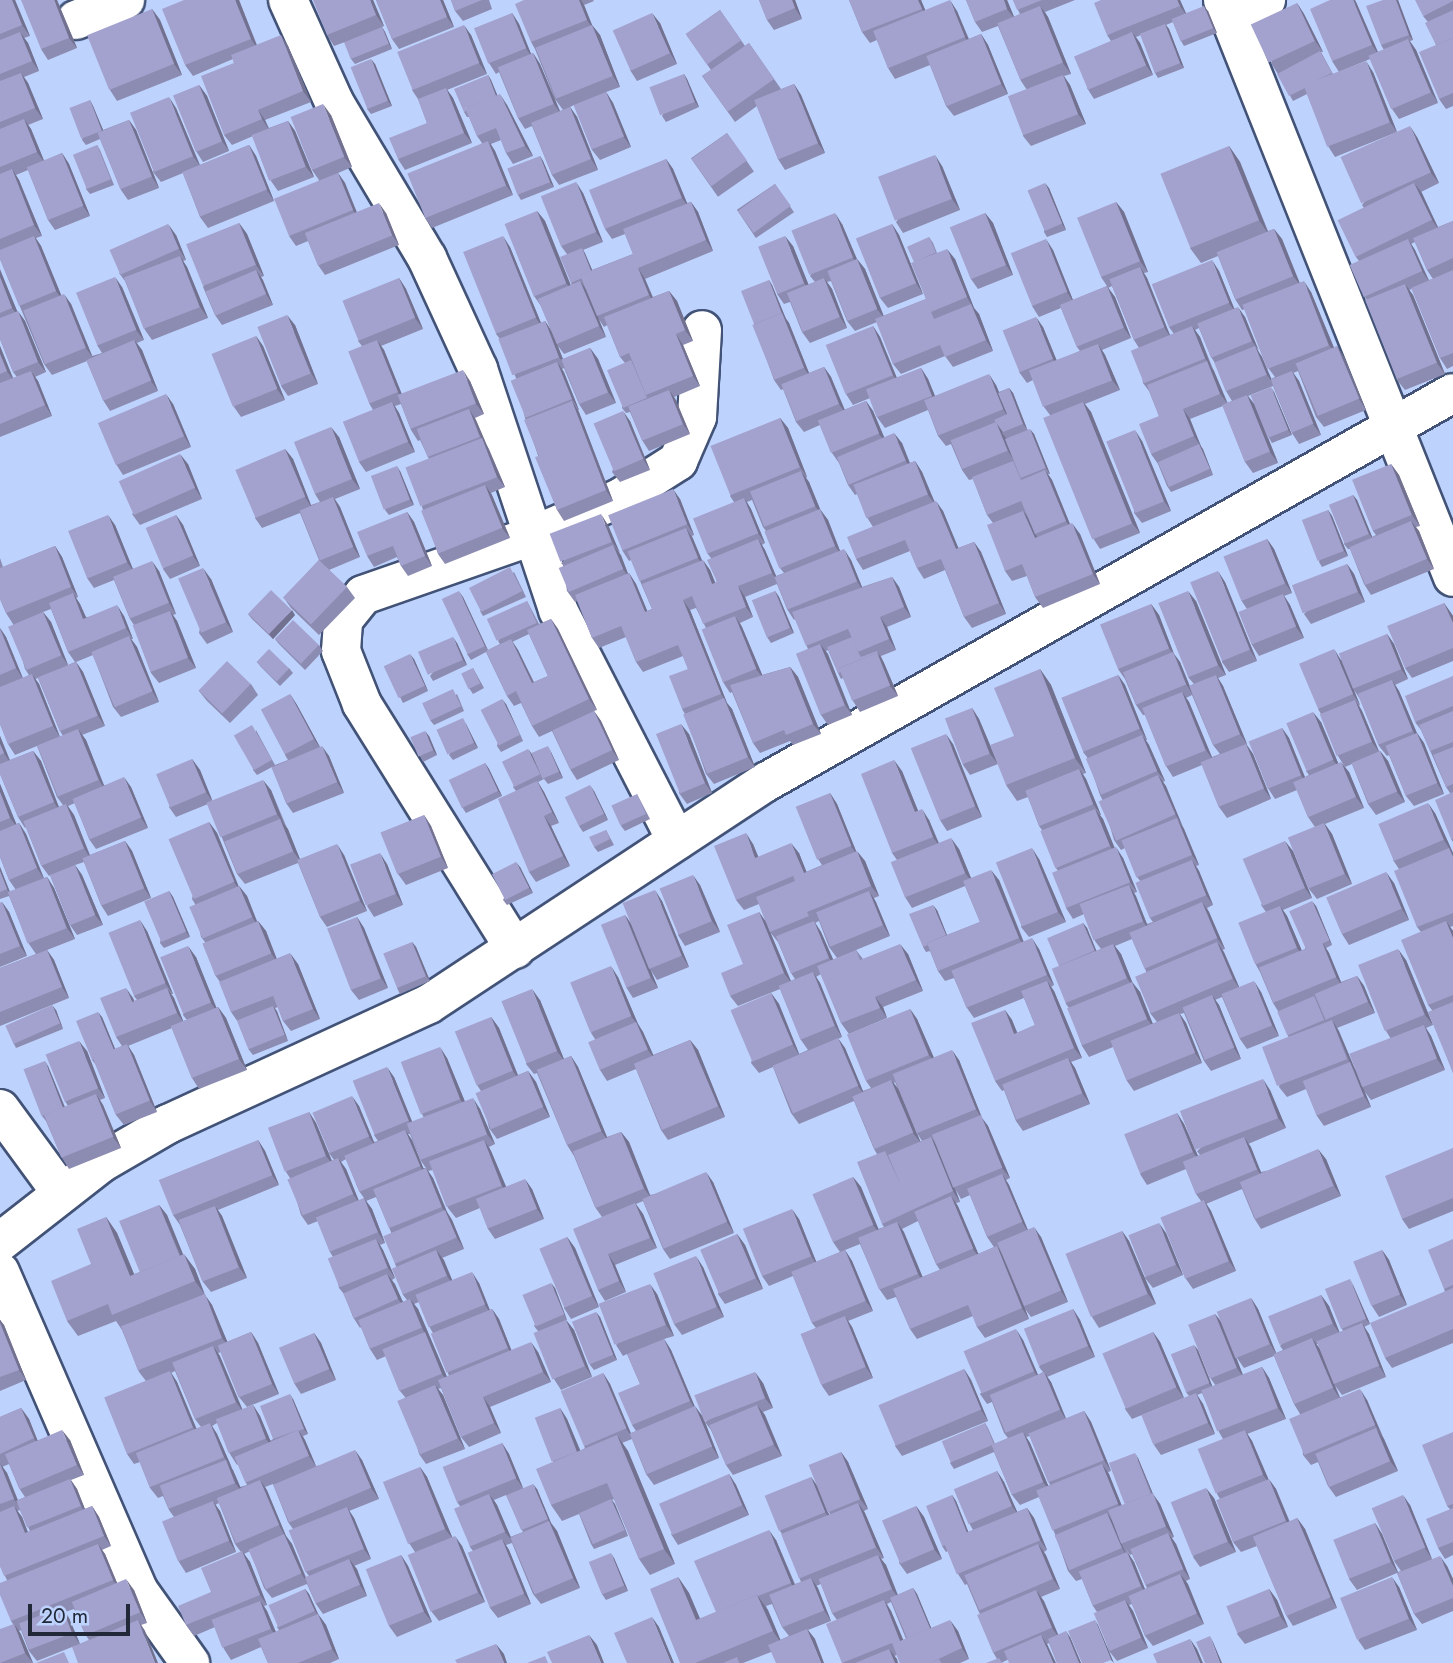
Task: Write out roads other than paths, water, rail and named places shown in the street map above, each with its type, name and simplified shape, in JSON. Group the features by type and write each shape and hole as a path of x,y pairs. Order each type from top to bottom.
{"street":[{"path":"76,20 125,0"},
{"path":"288,0 334,102 427,258 478,369 558,610 677,840"},
{"path":"1266,0 1234,27 1453,577"},
{"path":"515,949 362,704 341,651 343,620 363,595 532,536 620,498 678,461 697,417 702,330"},
{"path":"0,1242 52,1183 168,1124 429,1004 766,782 1453,393"},
{"path":"0,1109 52,1183"},
{"path":"0,1272 138,1590 190,1663"}]}
